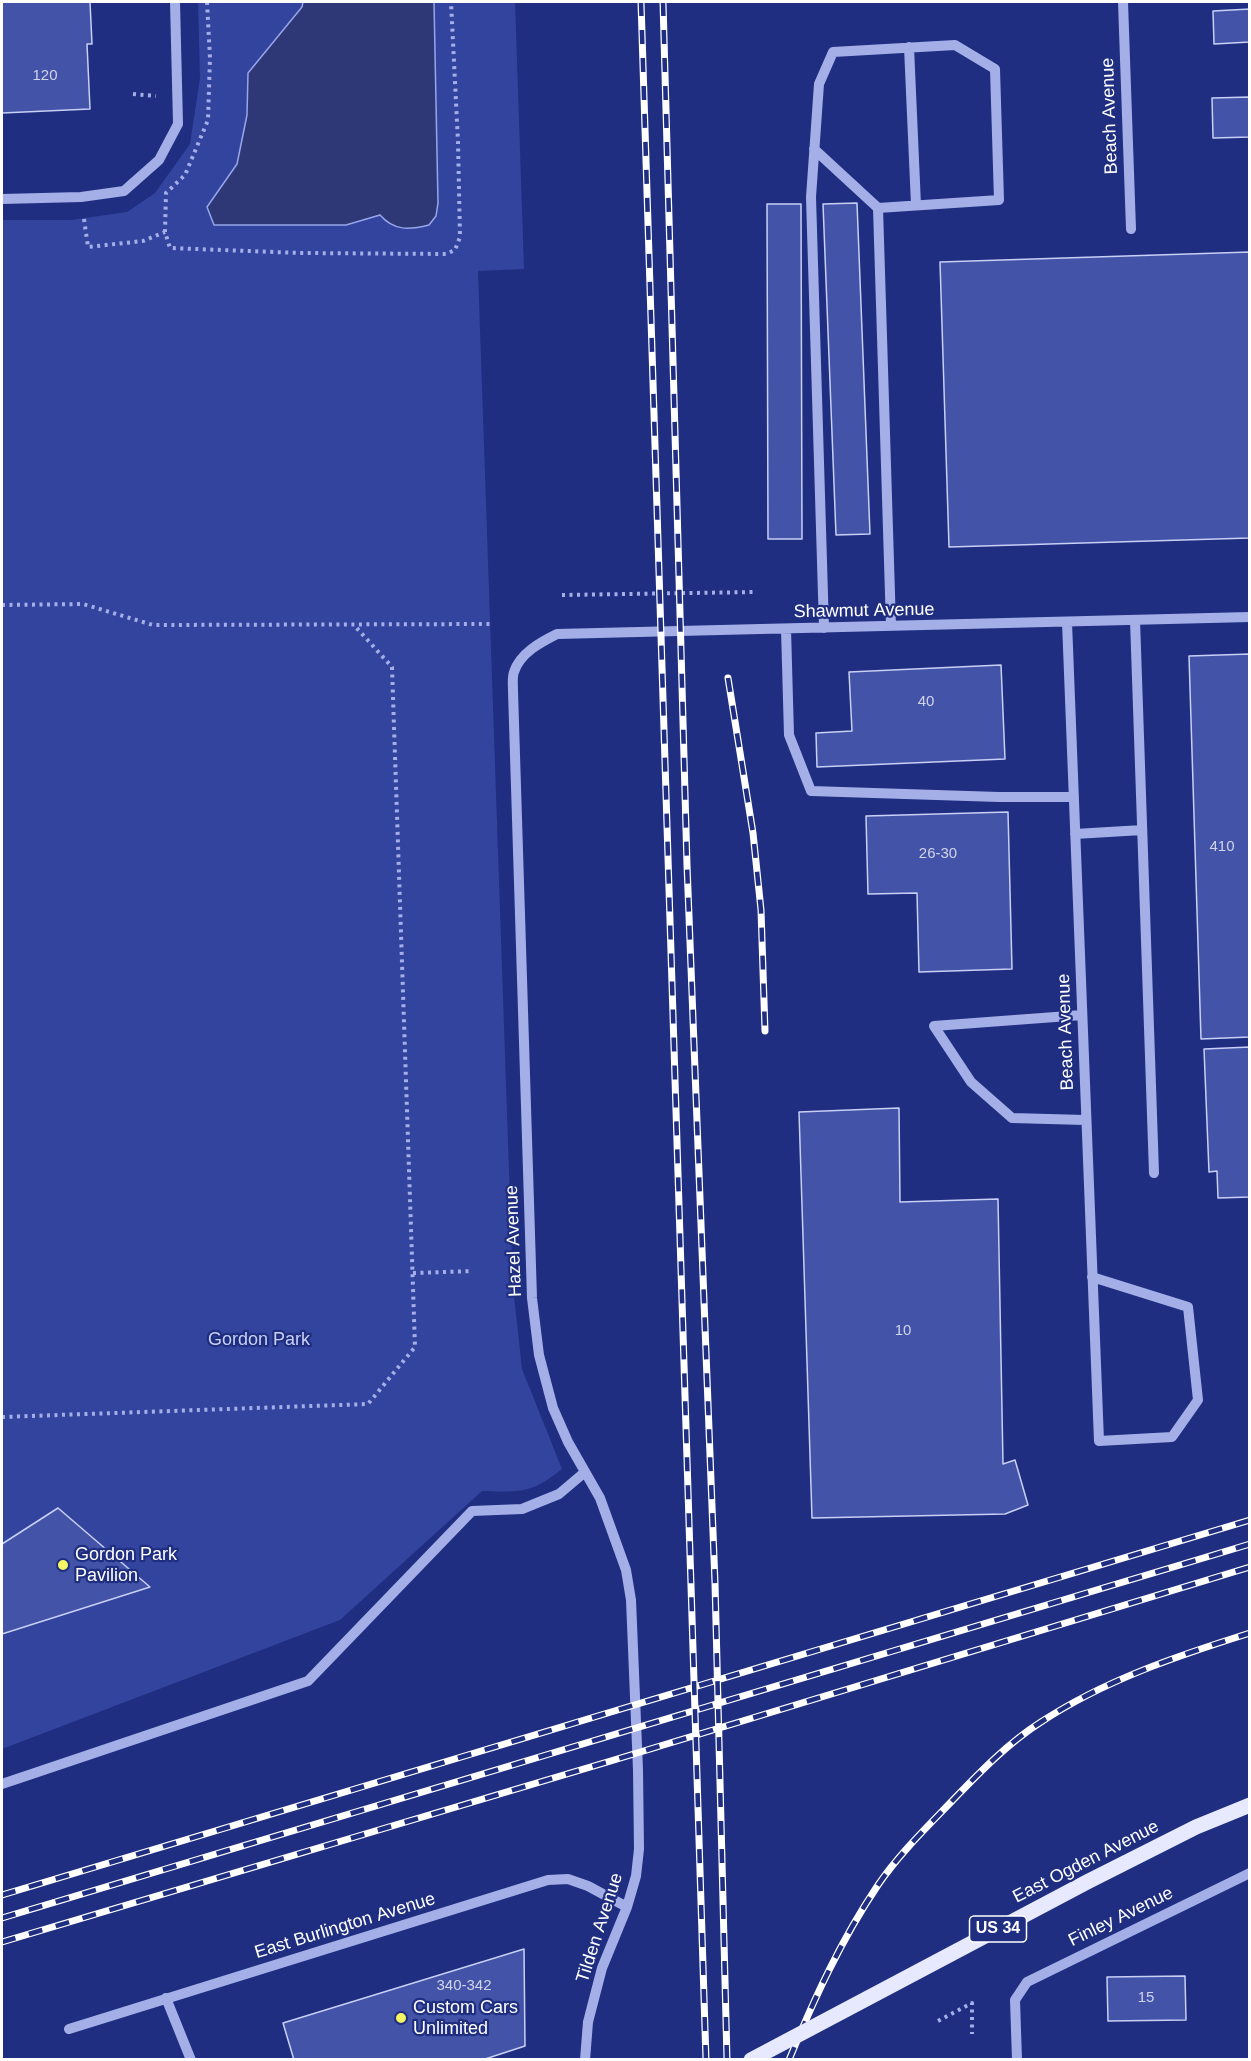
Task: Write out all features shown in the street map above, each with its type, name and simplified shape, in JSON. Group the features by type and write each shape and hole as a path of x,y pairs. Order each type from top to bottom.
{"main road":[{"name":"East Ogden Avenue","path":"751,2060 1088,1882 1196,1827 1250,1805"}],"street":[{"path":"2,199 81,197 124,190 159,160 178,124 175,2"},
{"name":"Beach Avenue","path":"1123,2 1131,229"},
{"path":"824,628 811,197 819,84 833,52 955,45 995,69 999,200 878,208"},
{"path":"909,47 916,205"},
{"path":"814,149 878,208 891,626"},
{"name":"Shawmut Avenue","path":"513,691 514,671 522,658 539,642 557,634 1250,616"},
{"path":"1135,620 1154,1173"},
{"name":"Beach Avenue","path":"1067,622 1085,1120 1099,1441 1172,1437 1198,1400 1188,1307 1092,1276"},
{"path":"786,629 789,735 811,791 1074,797"},
{"name":"Hazel Avenue","path":"513,691 532,1298 538,1355 553,1408 568,1442 600,1498 626,1570 632,1600 638,1770"},
{"path":"1075,834 1142,830"},
{"path":"1082,1015 934,1026 971,1082 1012,1118 1085,1120"},
{"path":"2,1784 308,1681 472,1511 522,1509 559,1494 585,1472"},
{"name":"Tilden Avenue","path":"585,2060 588,2022 602,1968 627,1907 636,1876 639,1849 638,1770"},
{"name":"Finley Avenue","path":"1017,2060 1015,2000 1027,1982 1250,1873"},
{"name":"East Burlington Avenue","path":"69,2029 548,1880 568,1879 588,1886 627,1907"},
{"path":"166,1998 191,2060"}],"path":[{"path":"207,2 210,58 208,120 185,175 166,193 165,232 170,248 378,254 446,254 455,250 460,237 451,2"},
{"path":"88,247 143,241 165,232"},
{"path":"562,595 755,592"},
{"path":"2,605 83,604 153,625 492,624"},
{"path":"2,1417 368,1404 415,1347 392,667 354,625"},
{"path":"413,1273 473,1271"},
{"path":"938,2021 972,2003 972,2034"}],"green space":[{"name":"Gordon Park","path":"198,2 515,2 524,269 478,271 513,1287 522,1369 562,1469 542,1483 525,1490 482,1491 340,1620 2,1749 2,220 71,220 127,212 155,193 190,144 200,78"}],"water":[{"path":"303,2 434,2 438,203 436,216 429,225 415,228 396,227 380,215 346,225 214,225 207,207 237,164 247,115 248,73 302,7"}],"building":[{"path":"2,2 90,2 92,44 87,44 90,109 2,113"},
{"path":"1250,9 1250,42 1214,44 1213,11"},
{"path":"1250,97 1250,137 1213,138 1212,98"},
{"path":"857,203 870,534 836,535 823,204"},
{"path":"767,204 801,204 802,539 768,539"},
{"path":"1250,252 1250,538 949,547 940,262"},
{"path":"1250,654 1250,1037 1201,1039 1189,656"},
{"path":"1001,665 1005,759 817,767 816,733 852,731 849,672"},
{"path":"1008,812 1012,969 919,972 917,893 868,894 866,816"},
{"path":"1250,1047 1250,1197 1218,1198 1217,1171 1209,1172 1204,1049"},
{"path":"899,1108 900,1202 998,1199 1003,1464 1015,1460 1028,1505 1005,1514 812,1518 799,1112"},
{"name":"Gordon Park Pavilion","path":"58,1508 150,1587 2,1634 2,1544"},
{"path":"524,1949 525,2046 482,2060 294,2060 283,2023"},
{"path":"1185,1976 1186,2020 1108,2021 1107,1977"}],"railway":[{"path":"641,2 706,2060"},
{"path":"663,2 687,865 715,1583 727,2060"},
{"path":"728,678 753,833 761,910 765,1031"},
{"path":"2,1895 1250,1520"},
{"path":"2,1918 1250,1544"},
{"path":"2,1942 614,1760 1250,1567"},
{"path":"789,2060 829,1970 878,1885 914,1841 995,1758 1041,1722 1116,1681 1169,1660 1250,1633"}],"place":[{"name":"Gordon Park Pavilion","path":"63,1565"},
{"name":"Custom Cars Unlimited","path":"401,2018"}]}
